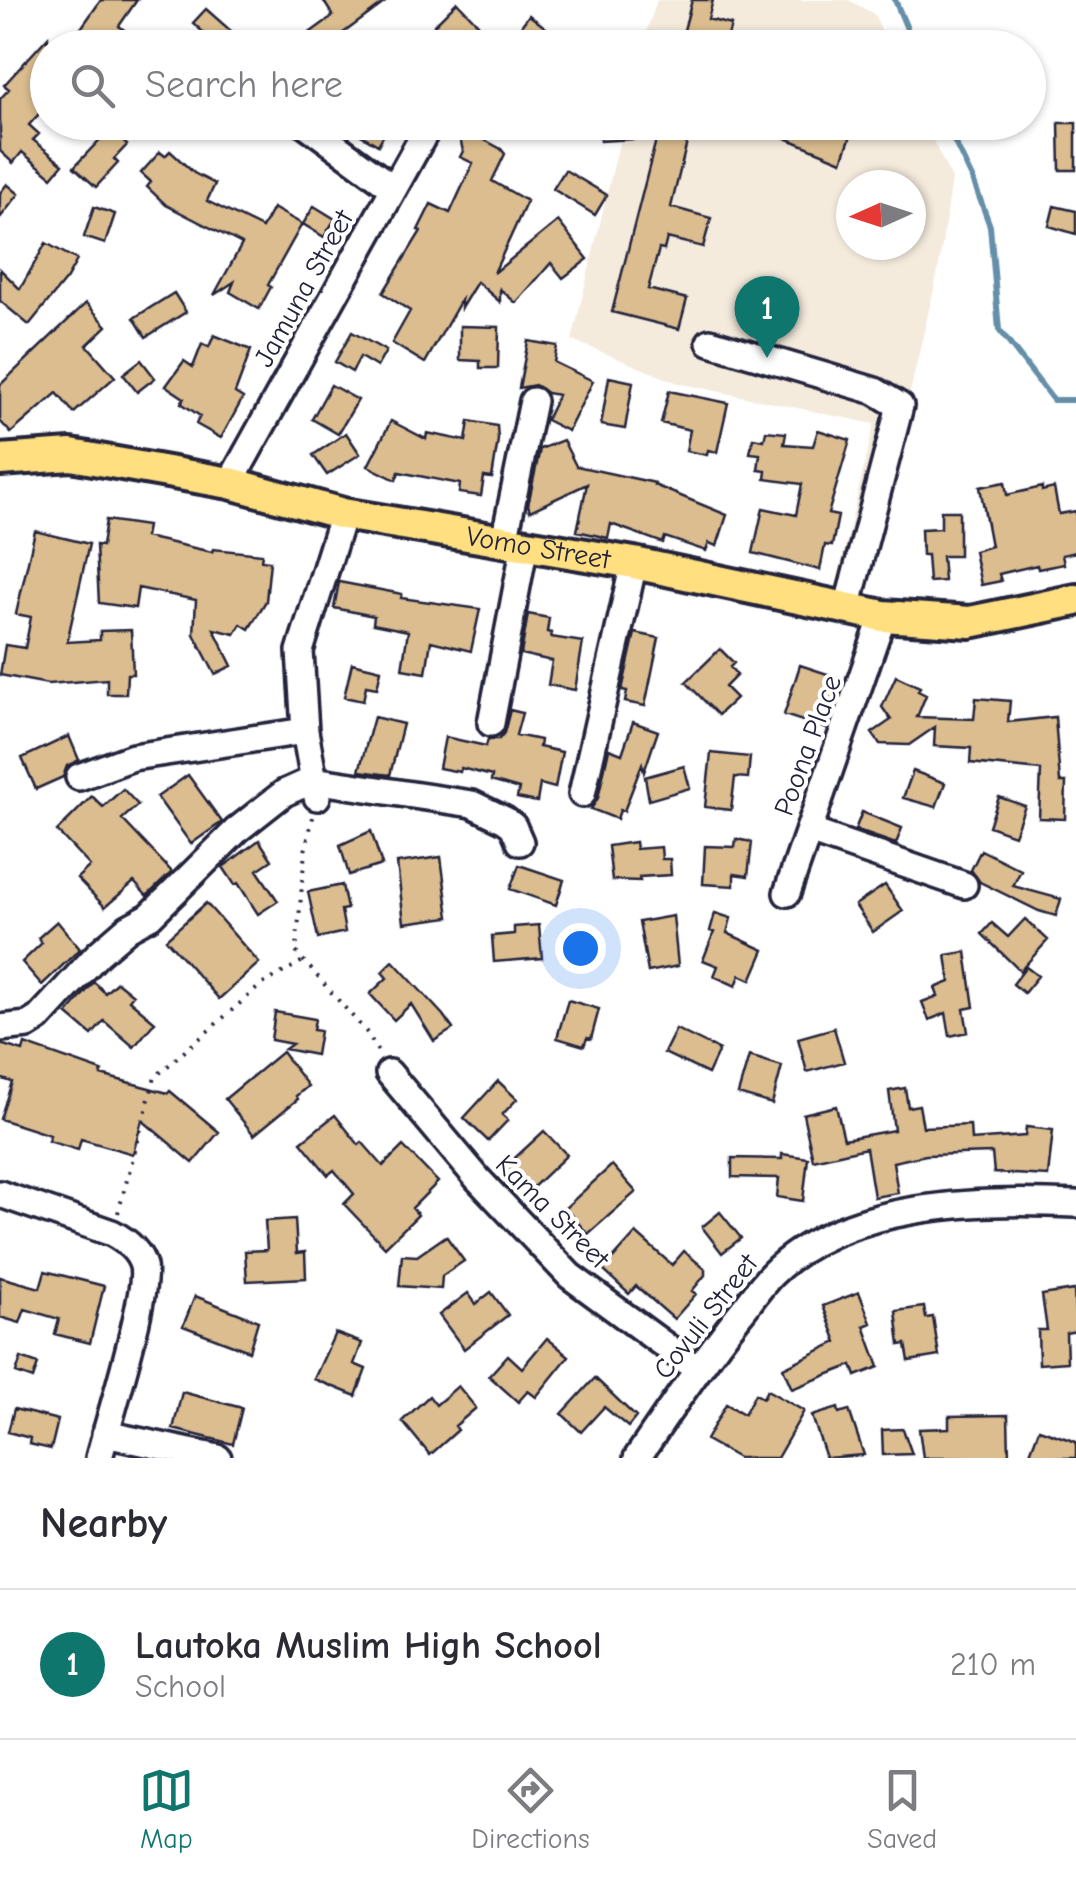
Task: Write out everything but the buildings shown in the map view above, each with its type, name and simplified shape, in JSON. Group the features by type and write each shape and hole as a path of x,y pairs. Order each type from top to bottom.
{"main road":[{"name":"Vomo Street","path":"0,460 71,455 230,483 343,514 634,563 884,616 970,622 1076,600"}],"street":[{"path":"327,140 392,188"},
{"name":"Jamuna Street","path":"230,483 420,140"},
{"path":"710,342 876,391 900,406 847,608"},
{"path":"492,723 532,401"},
{"path":"315,788 305,731 300,651 343,514"},
{"path":"582,794 634,563"},
{"name":"Poona Place","path":"786,893 884,616"},
{"path":"79,777 133,757 305,731"},
{"path":"0,1028 28,1025 39,1018 98,954 128,928 150,916 237,830 284,793 315,788 472,804 506,820 520,842"},
{"path":"808,831 964,884"},
{"name":"Kama Street","path":"389,1073 478,1180 570,1276 696,1369"},
{"path":"0,1194 120,1237 143,1266 141,1296 102,1446 218,1458"},
{"name":"Covuli Street","path":"645,1455 696,1369 773,1272 821,1238 918,1209 1033,1202 1076,1204"}],"path":[{"path":"315,788 296,952 368,1034"},
{"path":"120,1237 155,1077 261,985 303,960"}],"shaded area":[{"path":"657,0 849,0 874,14 881,30 647,30"},
{"path":"620,140 932,140 952,179 938,271 862,600 834,594 874,424 678,383 572,340"}],"waterway":[{"path":"895,0 908,30"},
{"path":"954,140 990,226 999,330 1053,400 1076,400"}],"place":[{"name":"Lautoka Muslim High School","path":"767,358"}]}
